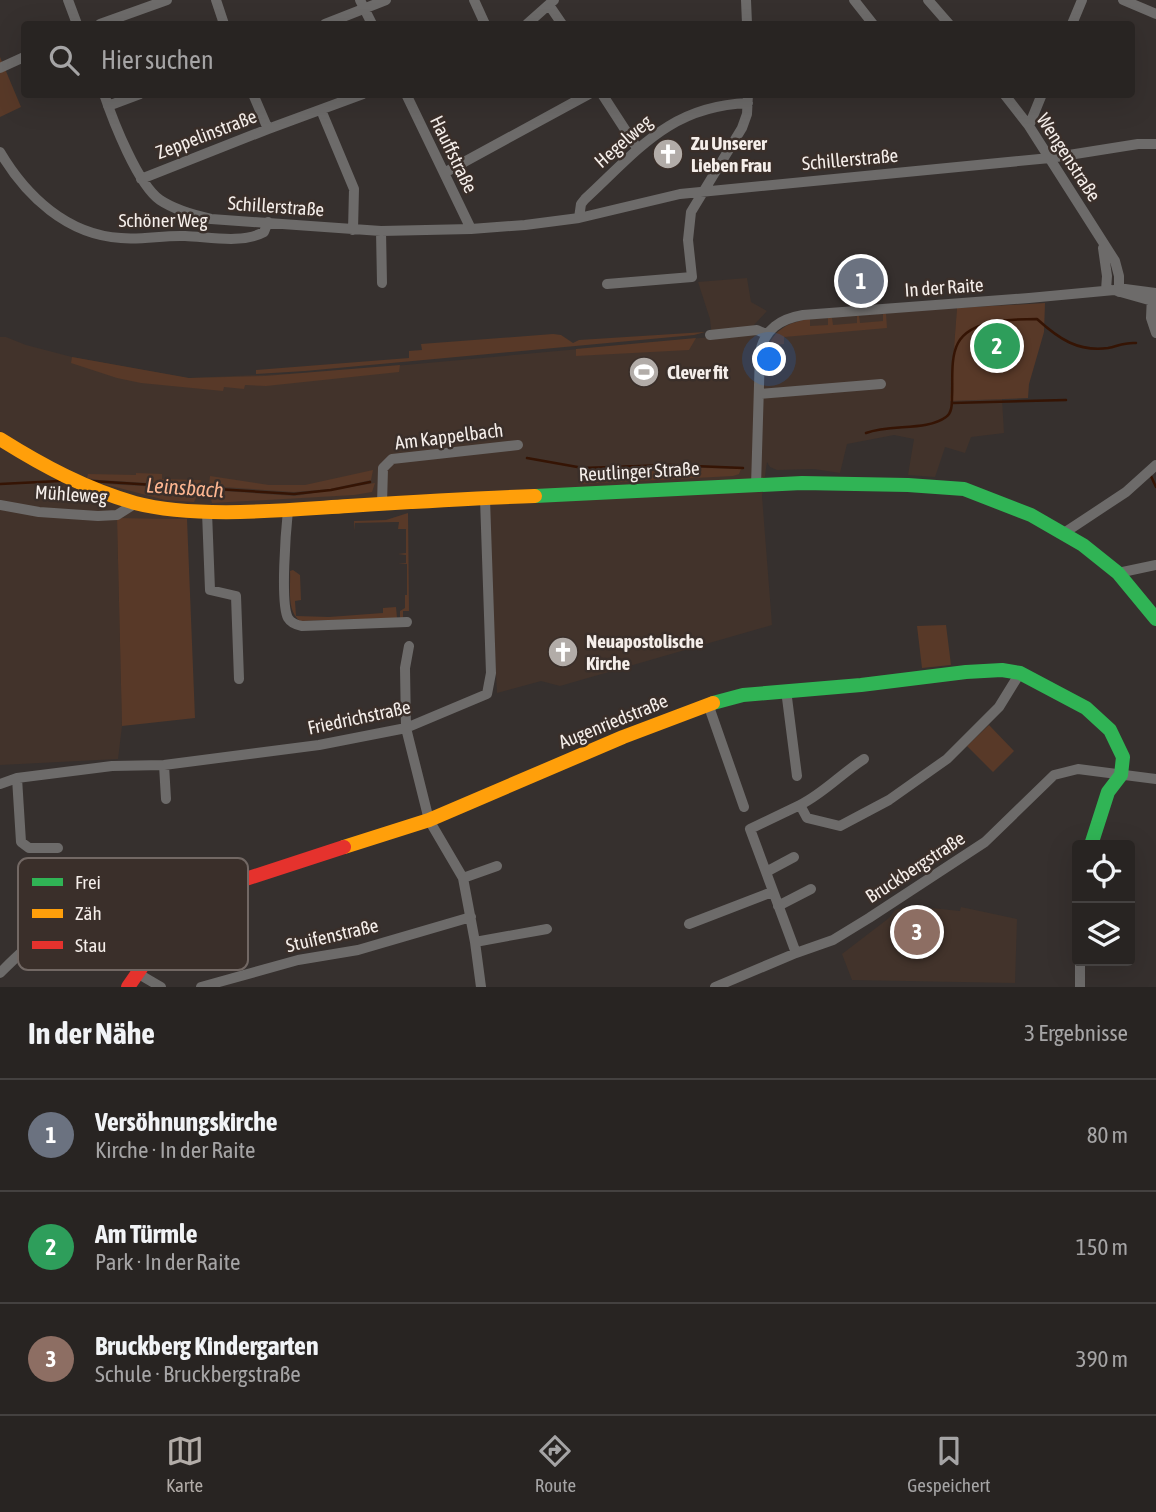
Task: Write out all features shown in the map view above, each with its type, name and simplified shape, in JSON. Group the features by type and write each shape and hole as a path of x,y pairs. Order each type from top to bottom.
{"main road":[{"name":"Reutlinger Straße","path":"0,439 50,470 118,498 153,507 207,512 836,483 951,487 997,500 1064,533 1118,573 1156,619"},
{"name":"Augenriedstraße","path":"248,878 429,820 611,742 708,704 743,695 861,685 966,672 1002,670 1020,673 1086,708 1110,730 1123,757 1121,775"},
{"path":"1092,840 1108,792 1121,775"},
{"name":"Augenriedstraße","path":"128,987 139,970"}],"street":[{"path":"68,0 76,21"},
{"path":"107,21 144,4 167,0"},
{"path":"216,0 223,21"},
{"path":"331,21 362,5 386,0"},
{"path":"474,0 484,21"},
{"path":"746,0 747,21"},
{"path":"854,0 871,21"},
{"path":"928,0 946,21"},
{"path":"1073,21 1082,0"},
{"path":"1123,0 1156,14"},
{"path":"530,21 551,2 560,21"},
{"path":"362,5 370,21"},
{"path":"0,68 21,58"},
{"name":"Schillerstraße","path":"105,98 141,178 158,199 188,214 211,219 353,230 471,229 579,218 680,194 1050,158 1156,144"},
{"path":"108,106 129,98"},
{"path":"255,98 268,129"},
{"name":"Zeppelinstraße","path":"141,178 352,98"},
{"name":"Hauffstraße","path":"408,98 471,229"},
{"path":"444,173 582,98"},
{"path":"605,98 637,148"},
{"name":"Wengenstraße","path":"1007,98 1029,126 1101,241 1114,291"},
{"path":"1029,126 1040,98"},
{"path":"607,284 692,277 688,240 691,212 742,128 748,99"},
{"name":"Hegelweg","path":"579,218 585,199 656,132 703,109 748,99"},
{"path":"321,110 354,190 353,230"},
{"name":"Schöner Weg","path":"0,152 14,176 33,196 57,216 86,233 124,239 178,236 251,239 264,232 268,222"},
{"path":"381,231 382,283"},
{"name":"In der Raite","path":"766,334 780,321 803,315 1133,289 1154,297"},
{"path":"1154,297 1152,318 1156,333"},
{"path":"710,335 757,330 766,334 760,352 756,486"},
{"path":"759,394 881,384"},
{"name":"Am Kappelbach","path":"382,504 383,468 392,459 517,445"},
{"path":"1064,533 1126,492 1156,464"},
{"name":"Friedrichstraße","path":"0,784 17,779 113,766 164,765 319,745 406,728 487,694 491,673 485,499"},
{"name":"Mühleweg","path":"0,505 39,512 98,516 117,515 136,503"},
{"path":"288,510 286,612 291,622 306,626 407,622"},
{"path":"207,512 210,590 236,596 239,679"},
{"path":"1118,573 1156,565"},
{"path":"409,646 405,668 406,728 429,820 463,878 481,987"},
{"path":"800,805 807,818 840,826 889,800 947,759 999,707 1020,673"},
{"path":"786,690 797,776"},
{"path":"708,704 744,807"},
{"path":"796,953 750,829 815,797 842,772 864,759"},
{"path":"164,765 166,799"},
{"name":"Bruckbergstraße","path":"715,987 833,940 985,842 1054,775 1078,769 1156,779"},
{"path":"17,779 21,842 29,848 58,848"},
{"path":"766,872 794,857"},
{"path":"463,878 497,866"},
{"path":"778,906 811,888"},
{"path":"689,924 772,892"},
{"name":"Stuifenstraße","path":"201,987 298,960 358,950 471,917"},
{"path":"475,942 547,929"},
{"path":"0,973 18,954"},
{"path":"1080,966 1080,987"},
{"path":"137,973 161,987"}],"shaded area":[{"path":"0,57 21,107 0,117"},
{"path":"747,278 751,302 767,311 753,326 773,336 778,331 810,319 957,308 950,401 1002,399 1004,433 971,437 965,453 945,447 935,477 908,475 914,439 894,435 847,444 840,473 814,469 777,470 767,462 762,496 772,625 560,686 541,681 497,693 487,501 290,508 187,519 117,518 122,726 118,759 0,765 0,337 72,357 188,378 328,372 712,337 710,319 698,282"},
{"path":"1045,303 1044,332 1029,384 1028,398 950,401 957,308"},
{"path":"883,314 886,314 887,328 784,337 784,344 774,345 773,349 767,350 778,332 795,322 810,319 810,326 828,325 828,318 832,318 833,325 857,323 857,316 860,323 883,321"},
{"path":"705,332 256,374 256,370 409,358 409,351 422,350 421,344 553,334 561,335 573,343 579,340"},
{"path":"696,338 689,350 576,356 576,349"},
{"path":"72,357 189,378 265,376 400,365 399,372 266,386 245,385 244,389 224,387 223,391 117,378 71,363"},
{"path":"579,469 741,469 739,474 733,476 580,484"},
{"path":"373,470 371,480 330,489 294,492 209,486 210,476 269,485 305,485"},
{"path":"88,474 162,474 162,479 201,480 200,486 87,478"},
{"path":"375,483 372,492 354,495 212,503 208,490 295,496"},
{"path":"104,484 200,489 194,502 165,500"},
{"path":"408,513 409,611 403,611 403,618 400,618 407,595 407,564 398,563 406,563 406,555 398,554 406,553 406,529 398,529 399,522 355,523 355,531 354,521 386,520"},
{"path":"117,518 187,519 195,718 122,726"},
{"path":"290,571 300,575 301,600 295,601 296,616 329,617 383,613 383,608 396,607 397,618 300,621 296,617 291,605"},
{"path":"946,625 951,665 922,668 917,626"},
{"path":"989,725 1014,751 993,772 967,746"},
{"path":"911,906 960,911 961,907 1017,919 1015,983 852,980 842,954 889,918 895,910"}],"waterway":[{"name":"Leinsbach","path":"866,433 929,424 948,415 952,405 955,349 964,335 982,325 1005,320 1037,319 1053,333 1078,346 1097,349 1136,343"},
{"path":"952,403 1066,400"},
{"name":"Leinsbach","path":"527,458 583,468 670,465 743,468"},
{"path":"1150,474 1156,487"},
{"name":"Leinsbach","path":"0,484 60,481"},
{"name":"Leinsbach","path":"91,481 294,494 370,482"}],"traffic: fast":[{"path":"535,496 802,483 964,489 1031,515 1083,545 1118,573 1156,619"},
{"path":"713,703 743,695 861,685 966,672 1002,670 1020,673 1086,708 1110,730 1123,757 1121,775 1108,792 1093,840"}],"traffic: slow":[{"path":"0,439 99,491 135,503 185,511 269,511 535,496"},
{"path":"344,847 429,820 623,737 713,703"}],"traffic: jam":[{"path":"248,878 344,847"},
{"path":"128,987 140,970"}],"place":[{"name":"Zu Unserer Lieben Frau","path":"668,154"},
{"name":"Versöhnungskirche","path":"861,281"},
{"name":"Am Türmle","path":"997,346"},
{"name":"Clever fit","path":"644,372"},
{"name":"Neuapostolische Kirche","path":"563,652"},
{"name":"Bruckberg Kindergarten","path":"917,932"}]}
